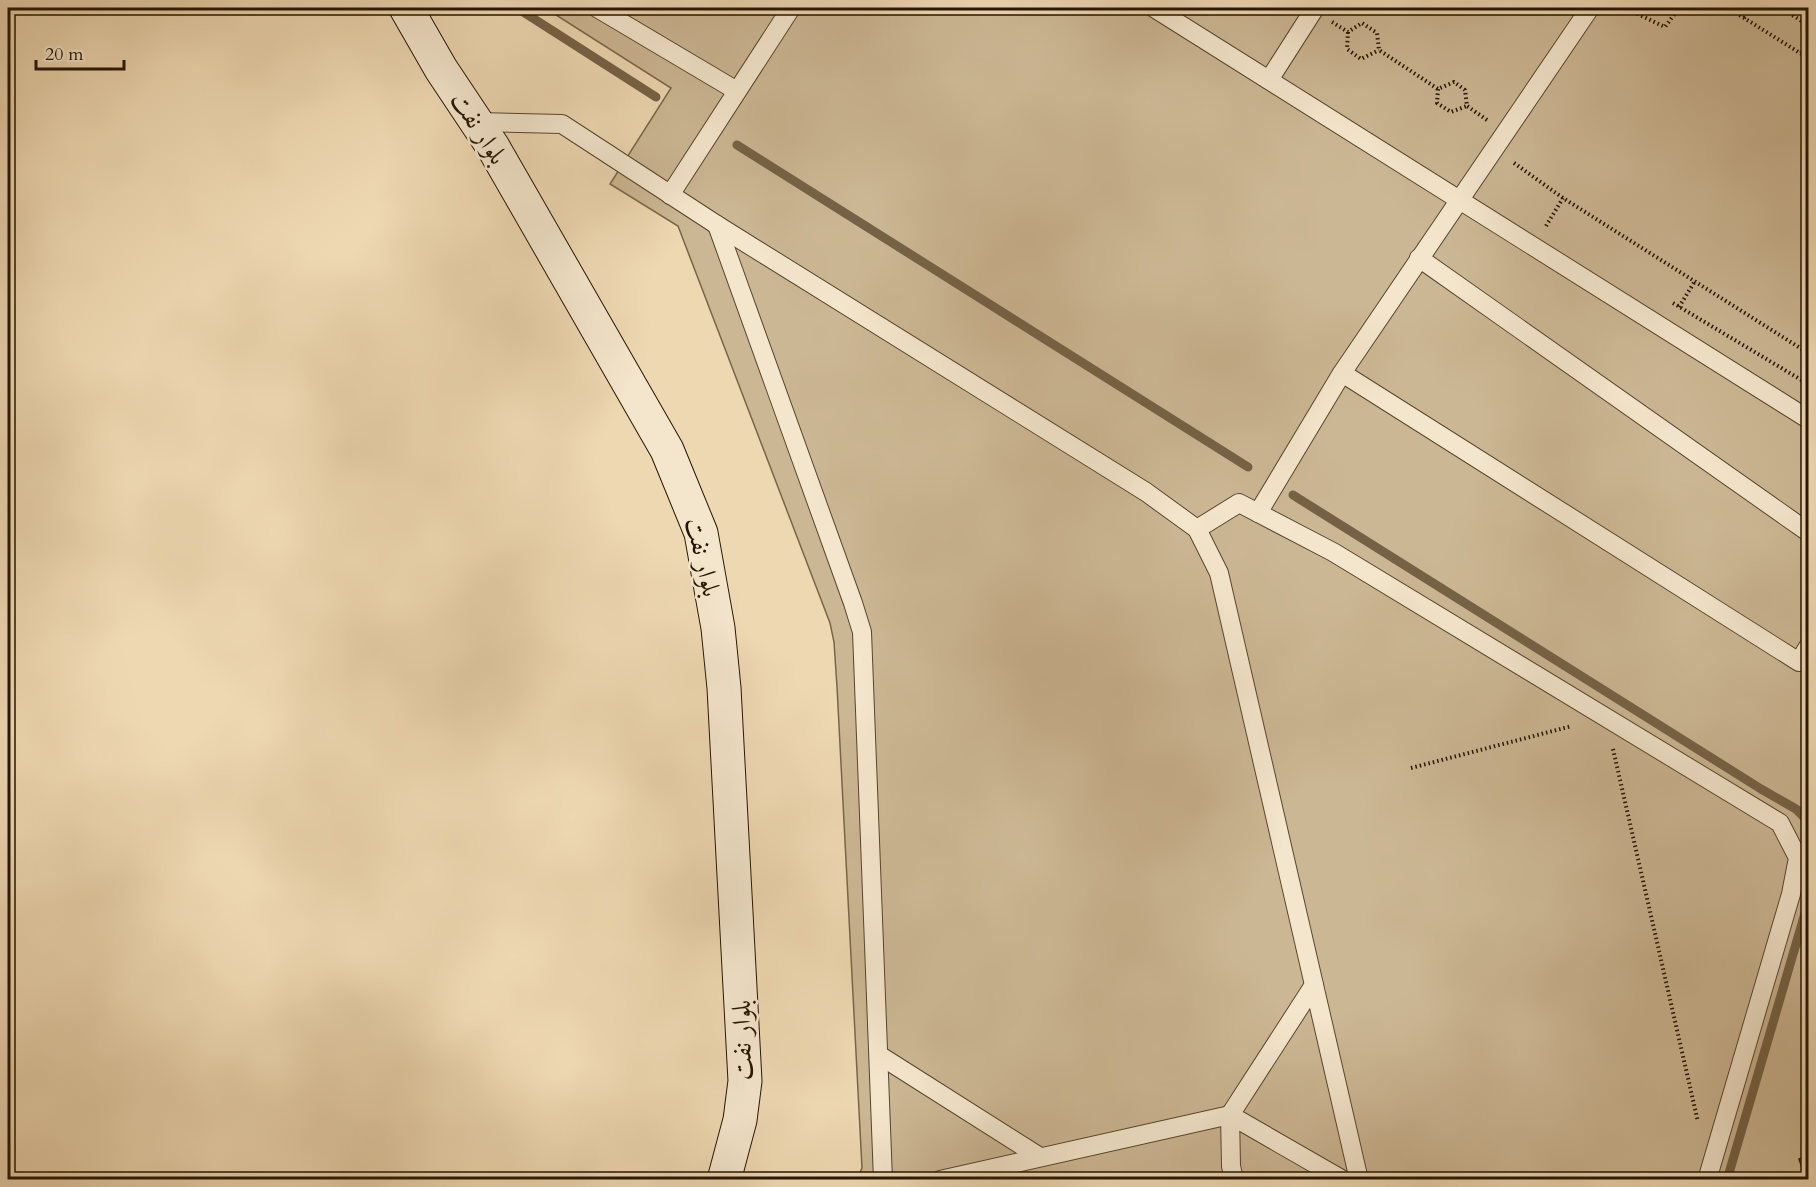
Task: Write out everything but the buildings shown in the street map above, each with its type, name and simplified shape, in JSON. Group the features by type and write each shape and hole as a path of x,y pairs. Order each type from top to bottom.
{"street":[{"name":"بلوار نفت","path":"406,8 441,69 493,147 667,450 701,533 718,628 724,688 745,1081 740,1120 724,1179"}],"lane":[{"path":"597,8 737,91"},
{"path":"670,195 791,8"},
{"path":"1154,8 1175,13 1269,80 1809,419"},
{"path":"1258,513 1342,373 1590,8"},
{"path":"1269,80 1315,9"},
{"path":"476,122 562,124 717,225 1146,492 1197,529 1220,573 1359,1179"},
{"path":"717,225 862,632 883,1179"},
{"path":"1419,258 1809,532"},
{"path":"1342,373 1799,662 1809,647"},
{"path":"1197,529 1239,503 1333,552 1780,823 1798,858 1791,894 1707,1179"},
{"path":"1234,1179 1230,1115 1314,985"},
{"path":"879,1054 1040,1157"},
{"path":"940,1179 1230,1115 1343,1179"}],"path":[{"path":"1625,8 1665,27 1679,8"},
{"path":"1728,8 1809,58"},
{"path":"1744,18 1751,8"},
{"path":"1780,8 1809,25"},
{"path":"1315,9 1348,32"},
{"path":"1348,32 1362,23 1377,33 1379,50 1438,89"},
{"path":"1348,32 1347,49 1361,59 1379,50"},
{"path":"1801,53 1809,40"},
{"path":"1438,89 1454,82 1465,90 1467,106 1505,132"},
{"path":"1438,89 1437,103 1451,112 1467,106"},
{"path":"1493,149 1563,198 1809,353"},
{"path":"1546,226 1563,198"},
{"path":"1679,307 1695,281"},
{"path":"1411,768 1606,717 1699,1126"}],"shaded area":[{"path":"545,8 1808,8 1808,1179 857,1179 862,1168 837,687 834,642 830,623 678,226 610,184 671,88"}],"waterway":[{"path":"517,8 656,97"},
{"path":"737,145 1248,467"},
{"path":"1293,495 1796,809 1808,821"},
{"path":"1727,1180 1808,903"}]}
